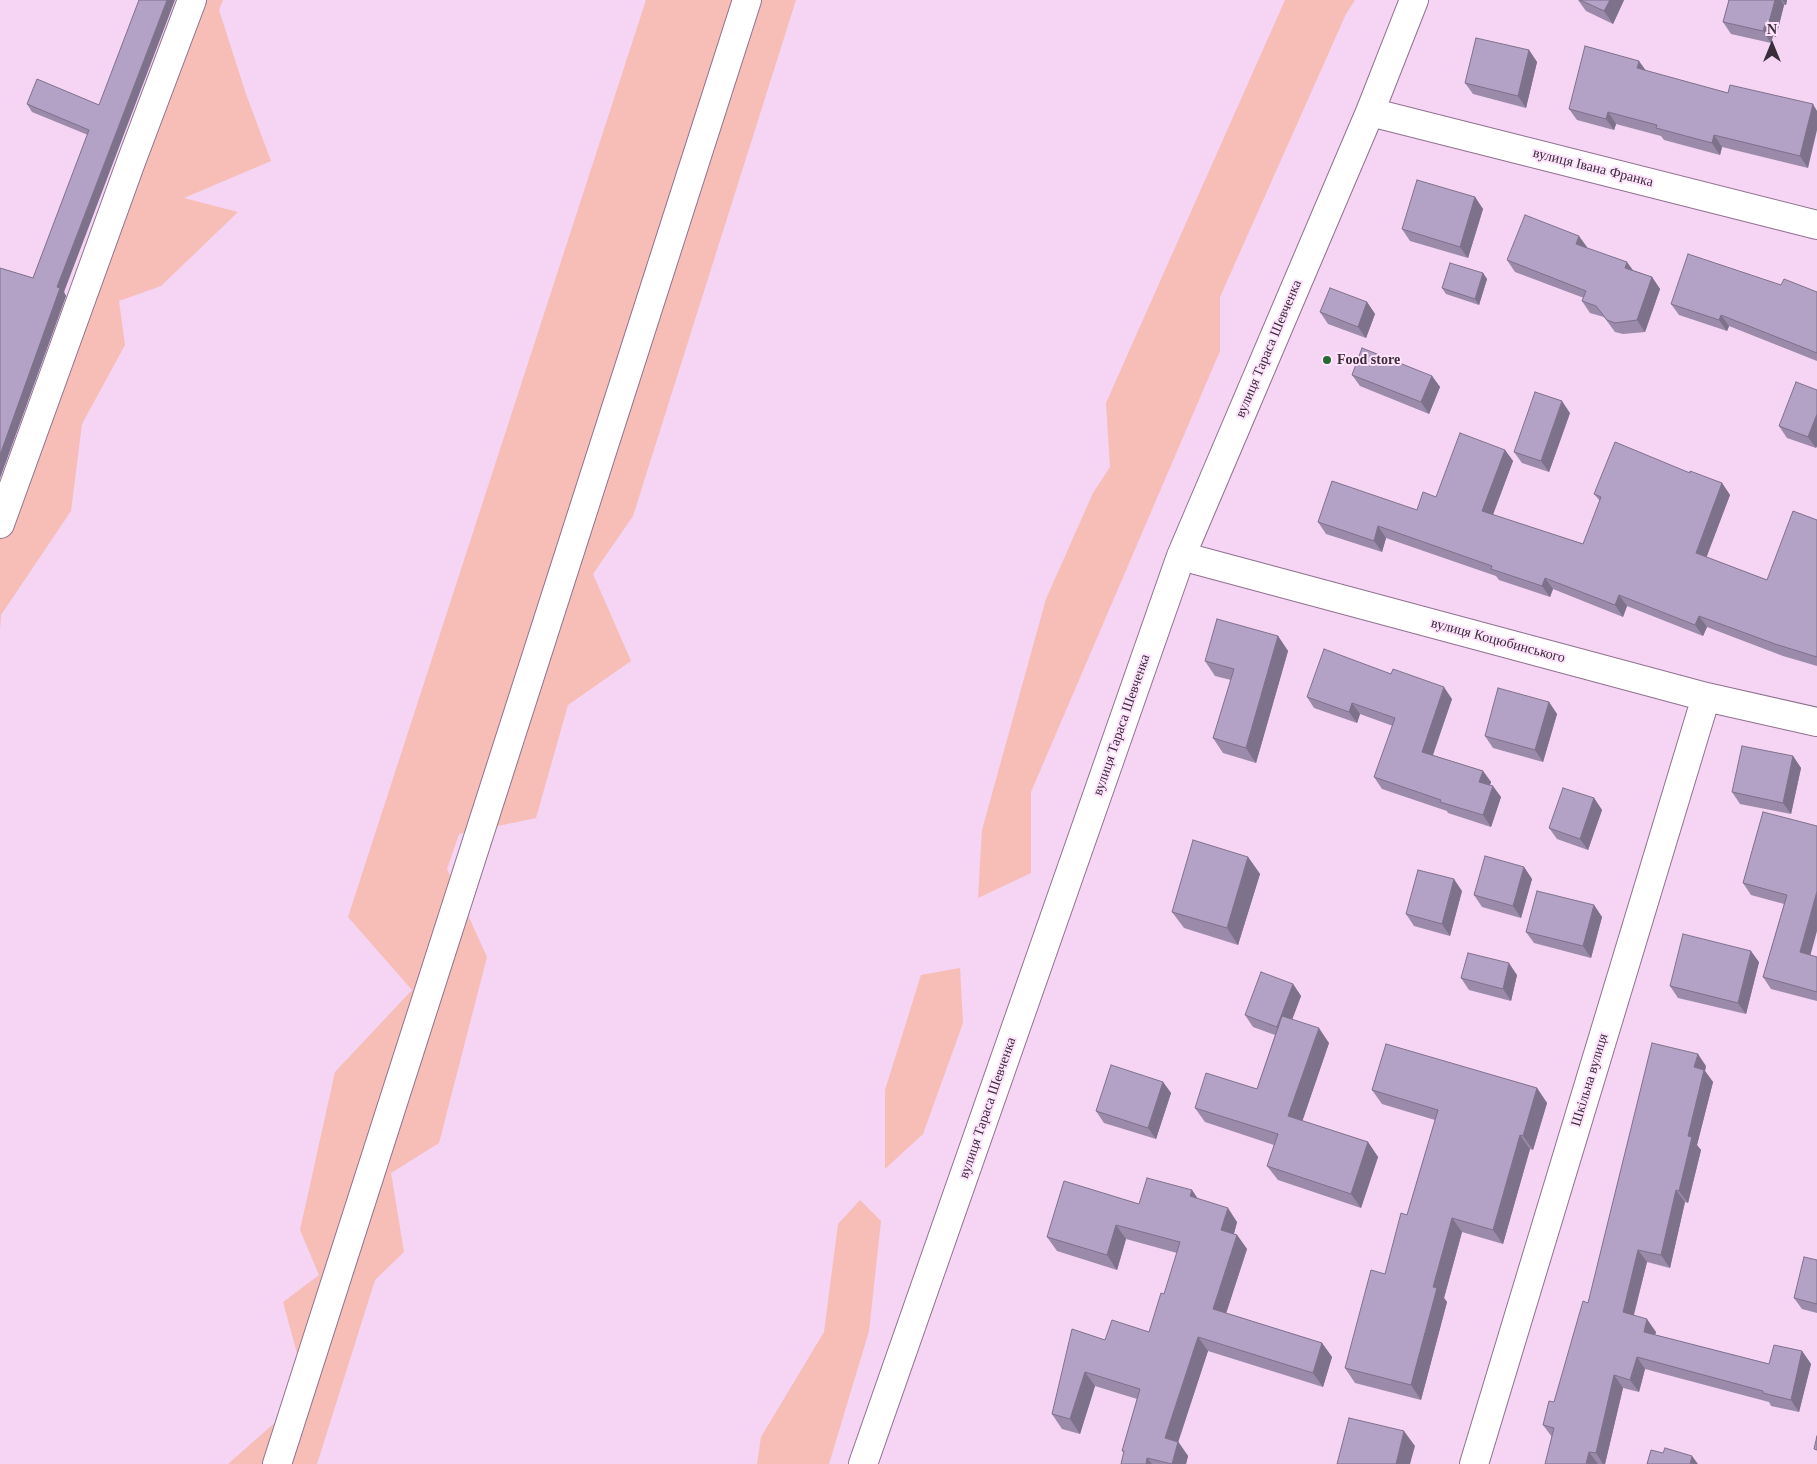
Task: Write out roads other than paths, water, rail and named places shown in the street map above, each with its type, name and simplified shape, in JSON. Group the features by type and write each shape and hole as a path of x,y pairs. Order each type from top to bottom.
{"street":[{"path":"0,524 192,0"},
{"path":"278,1464 747,0"},
{"name":"вулиця Тараса Шевченка","path":"863,1464 1181,556 1370,112 1414,0"},
{"name":"вулиця Івана Франка","path":"1370,112 1817,225"},
{"name":"вулиця Коцюбинського","path":"1181,556 1706,697 1817,722"},
{"name":"Шкільна вулиця","path":"1474,1464 1706,697"}],"place":[{"name":"Food store","path":"1327,360"}]}
